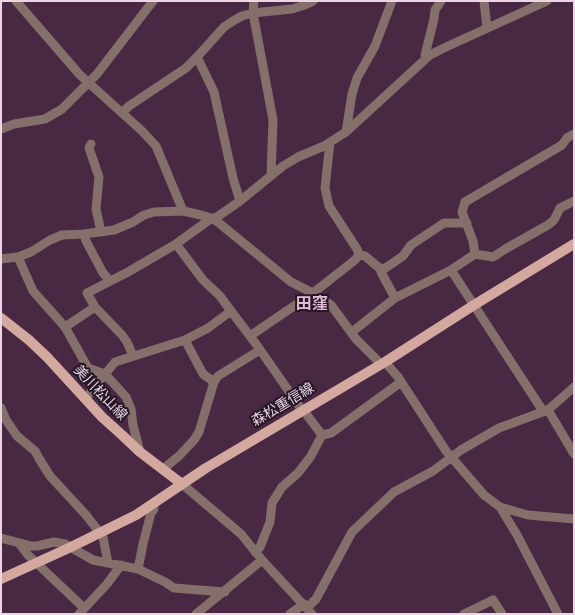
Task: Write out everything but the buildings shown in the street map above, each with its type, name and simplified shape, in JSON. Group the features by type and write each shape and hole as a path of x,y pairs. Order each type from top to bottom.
{"main road":[{"name":"森松重信線","path":"1,579 100,533 153,504 206,468 383,363 574,244"},
{"name":"美川松山線","path":"1,318 33,344 102,417 140,452 182,484"}],"street":[{"path":"16,1 66,60 156,146 183,211"},
{"path":"1,129 14,124 45,119 62,108 101,68 153,1"},
{"path":"254,1 253,13 273,120 271,176"},
{"path":"122,113 129,106 186,68 198,57 224,27 242,16 253,13 292,9 313,1"},
{"path":"346,132 352,94 357,78 375,46 392,1"},
{"path":"426,58 425,55 435,10 441,1"},
{"path":"484,1 487,28"},
{"path":"132,356 122,335 95,306 87,293 176,244 189,233 212,218 217,217 240,201 283,166 330,142 346,132 426,58 446,46 547,1"},
{"path":"198,57 214,92 233,178 240,201"},
{"path":"475,254 473,241 462,212 465,202 562,145 566,138 574,134"},
{"path":"250,336 313,293 356,260 359,255 357,249 330,206 325,188 330,142"},
{"path":"91,144 89,148 99,178 96,209 101,232"},
{"path":"352,332 395,298 452,270 475,254 493,257 548,226 554,220 560,208 574,201"},
{"path":"1,259 18,257 31,252 62,235 101,232 123,226 149,214 183,211 212,218 279,274 331,305 352,332 401,382 451,458 484,495 500,507 517,535 558,614"},
{"path":"381,269 403,256 411,245 444,223 466,223"},
{"path":"84,234 86,241 103,273 110,280"},
{"path":"176,244 203,280 220,296 302,410 322,435"},
{"path":"359,255 364,256 381,269 381,272 395,298"},
{"path":"18,257 33,291 65,326 88,368 105,374 126,397 131,409 133,425 140,452"},
{"path":"452,270 541,408 547,411 572,444 574,454"},
{"path":"65,326 95,306"},
{"path":"85,399 115,362 185,340 208,328 231,311"},
{"path":"185,340 203,374 214,382"},
{"path":"163,469 179,456 194,440 199,432 214,382 218,376 260,350"},
{"path":"255,552 260,547 270,522 272,504 282,487 298,473 306,462 322,435 330,433 401,382"},
{"path":"309,611 352,532 394,492 433,471 461,450 499,428 547,411 574,387"},
{"path":"1,408 6,420 17,436 35,451 50,476 86,515 103,537 108,563"},
{"path":"182,484 240,534 309,611"},
{"path":"138,569 145,536 154,509 153,504"},
{"path":"500,507 528,514 574,519"},
{"path":"1,538 37,546 54,542 65,544 93,560 138,569 174,588 225,592"},
{"path":"19,543 28,555 38,562 81,611 121,565"},
{"path":"196,614 225,592 262,560"},
{"path":"464,614 493,600 502,614"},
{"path":"290,614 309,611"}],"district":[{"name":"田窪","path":"312,305"}]}
